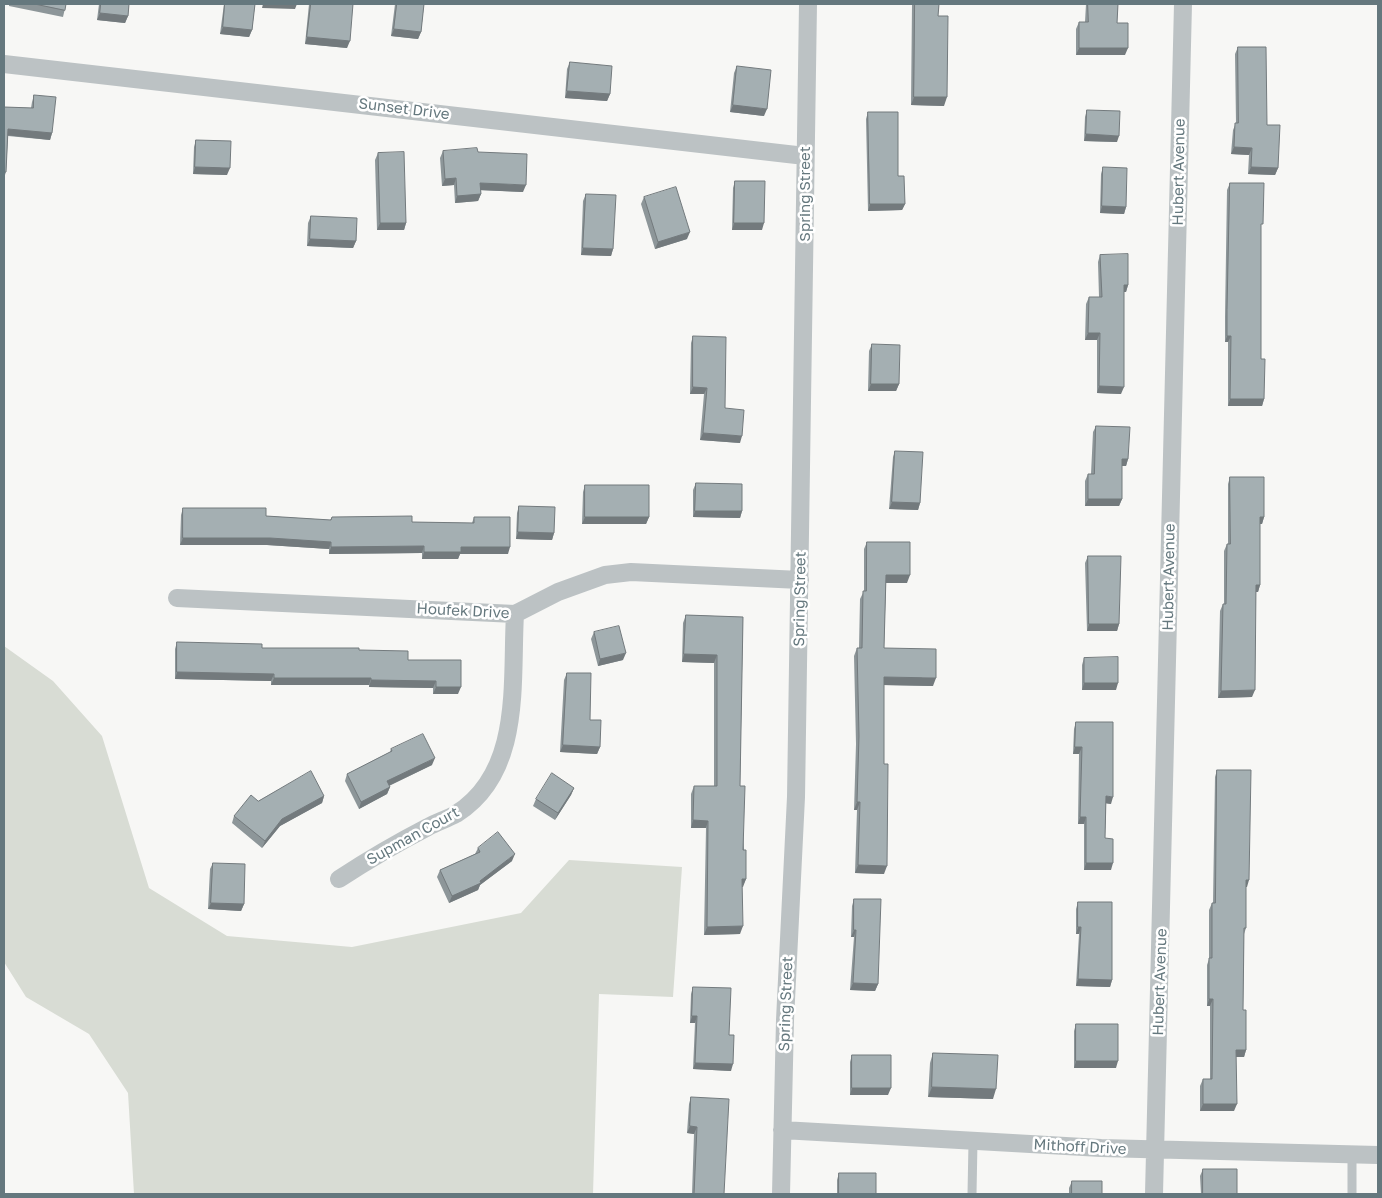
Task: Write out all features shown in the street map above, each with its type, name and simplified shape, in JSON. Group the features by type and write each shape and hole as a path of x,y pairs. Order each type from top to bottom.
{"street":[{"name":"Spring Street","path":"781,1194 796,797 808,4"},
{"name":"Hubert Avenue","path":"1154,1194 1183,4"},
{"name":"Sunset Drive","path":"4,64 805,156"},
{"name":"Houfek Drive","path":"178,598 515,614 558,592 605,575 631,572 800,580"},
{"name":"Supman Court","path":"339,879 373,857 456,814 476,797 490,781 505,748 510,723 515,614"},
{"name":"Mithoff Drive","path":"782,1130 973,1142 1155,1150 1378,1155"}],"lane":[{"path":"972,1194 973,1142"},
{"path":"1352,1155 1352,1194"}],"shaded area":[{"path":"4,646 53,681 102,736 149,888 227,936 352,947 521,913 569,860 682,867 673,997 599,994 593,1194 134,1194 128,1093 89,1034 26,997 4,962"}],"building":[{"path":"35,4 66,4 65,10"},
{"path":"101,4 129,4 128,16 100,13"},
{"path":"225,4 255,4 252,30 223,27"},
{"path":"311,4 353,4 350,41 307,37"},
{"path":"397,4 424,4 421,32 394,29"},
{"path":"915,4 939,4 938,16 948,16 947,97 914,97"},
{"path":"1088,4 1118,4 1117,23 1128,23 1128,48 1079,48 1079,22 1088,22"},
{"path":"1238,47 1266,47 1267,125 1280,125 1278,168 1251,167 1252,148 1234,147 1235,123 1238,123"},
{"path":"570,62 612,66 610,94 567,91"},
{"path":"737,66 771,70 767,109 733,105"},
{"path":"34,95 56,97 52,133 8,129 6,172 4,172 4,107 33,108"},
{"path":"1087,110 1120,111 1119,136 1086,134"},
{"path":"868,112 898,112 898,176 904,176 905,204 870,204"},
{"path":"196,140 231,141 230,168 195,167"},
{"path":"477,148 478,152 527,154 526,185 480,183 481,194 457,196 456,178 445,179 443,151"},
{"path":"404,152 406,223 380,223 378,153"},
{"path":"1103,167 1127,168 1126,207 1102,206"},
{"path":"735,181 765,181 764,223 734,223"},
{"path":"1230,183 1264,183 1263,224 1261,224 1261,359 1265,359 1264,399 1230,399 1231,336 1227,336 1227,310"},
{"path":"676,187 690,232 658,242 644,197"},
{"path":"586,194 616,195 613,249 583,248"},
{"path":"311,216 357,218 356,241 310,239"},
{"path":"1128,254 1128,285 1124,285 1124,387 1099,386 1100,333 1088,333 1089,297 1102,297 1100,255"},
{"path":"693,336 726,337 725,408 744,410 742,436 703,433 707,388 693,387"},
{"path":"872,344 900,345 899,384 871,384"},
{"path":"1096,426 1130,427 1128,459 1122,459 1122,499 1088,499 1088,474 1094,474"},
{"path":"895,451 923,452 920,503 892,502"},
{"path":"1230,477 1264,477 1264,517 1260,517 1260,585 1256,585 1255,690 1221,691 1223,604 1226,604 1227,544 1230,544"},
{"path":"696,483 742,484 742,511 695,511"},
{"path":"585,485 649,485 649,517 585,517"},
{"path":"519,506 555,507 554,533 518,532"},
{"path":"183,508 266,508 266,516 331,520 332,517 412,516 412,522 474,523 474,517 510,517 510,547 461,547 461,552 424,552 424,546 331,547 331,542 270,538 183,538"},
{"path":"867,542 910,542 910,575 886,575 884,648 936,649 936,678 884,677 884,764 888,764 887,866 858,865 860,802 857,802 859,736 857,648 862,648 863,591 866,591"},
{"path":"1088,556 1121,556 1119,624 1089,624"},
{"path":"686,615 743,617 740,786 745,786 743,850 746,850 746,879 742,879 743,926 707,927 708,821 693,820 694,786 717,786 717,655 684,654"},
{"path":"619,626 626,653 600,659 594,632"},
{"path":"177,642 262,644 262,648 359,648 359,650 408,651 408,660 461,660 461,687 436,687 436,681 371,680 371,678 274,678 274,674 177,672"},
{"path":"1118,657 1118,683 1084,683 1084,658"},
{"path":"567,673 591,673 590,720 601,720 600,747 563,745"},
{"path":"1076,722 1113,722 1113,797 1106,796 1105,838 1113,839 1113,863 1086,863 1086,817 1080,817 1082,747 1075,747"},
{"path":"423,734 435,758 387,781 390,787 361,802 347,774 392,751 391,749"},
{"path":"1217,770 1251,770 1249,880 1246,880 1246,928 1244,928 1243,1010 1246,1010 1246,1050 1236,1050 1237,1104 1203,1104 1203,1079 1212,1079 1213,999 1209,999 1209,958 1212,958 1212,903 1215,903"},
{"path":"311,771 324,796 282,819 265,841 234,816 251,795 258,801"},
{"path":"552,773 574,788 558,813 536,799"},
{"path":"498,832 515,854 480,881 481,883 452,896 440,870 480,852 478,848"},
{"path":"213,863 245,864 244,904 211,903"},
{"path":"854,899 881,899 878,984 853,983 856,930 854,930"},
{"path":"1078,902 1112,902 1112,980 1078,979 1081,927 1078,927"},
{"path":"693,987 731,988 729,1035 734,1035 733,1064 695,1063 697,1016 692,1016"},
{"path":"1076,1024 1118,1024 1118,1061 1076,1061"},
{"path":"933,1053 998,1055 996,1089 932,1087"},
{"path":"852,1055 891,1055 891,1088 852,1088"},
{"path":"691,1097 729,1099 724,1194 694,1194 697,1127 690,1126"},
{"path":"1203,1169 1237,1169 1237,1194 1203,1194"},
{"path":"839,1173 876,1173 876,1194 839,1194"},
{"path":"1072,1181 1102,1181 1102,1194 1072,1194"}]}
